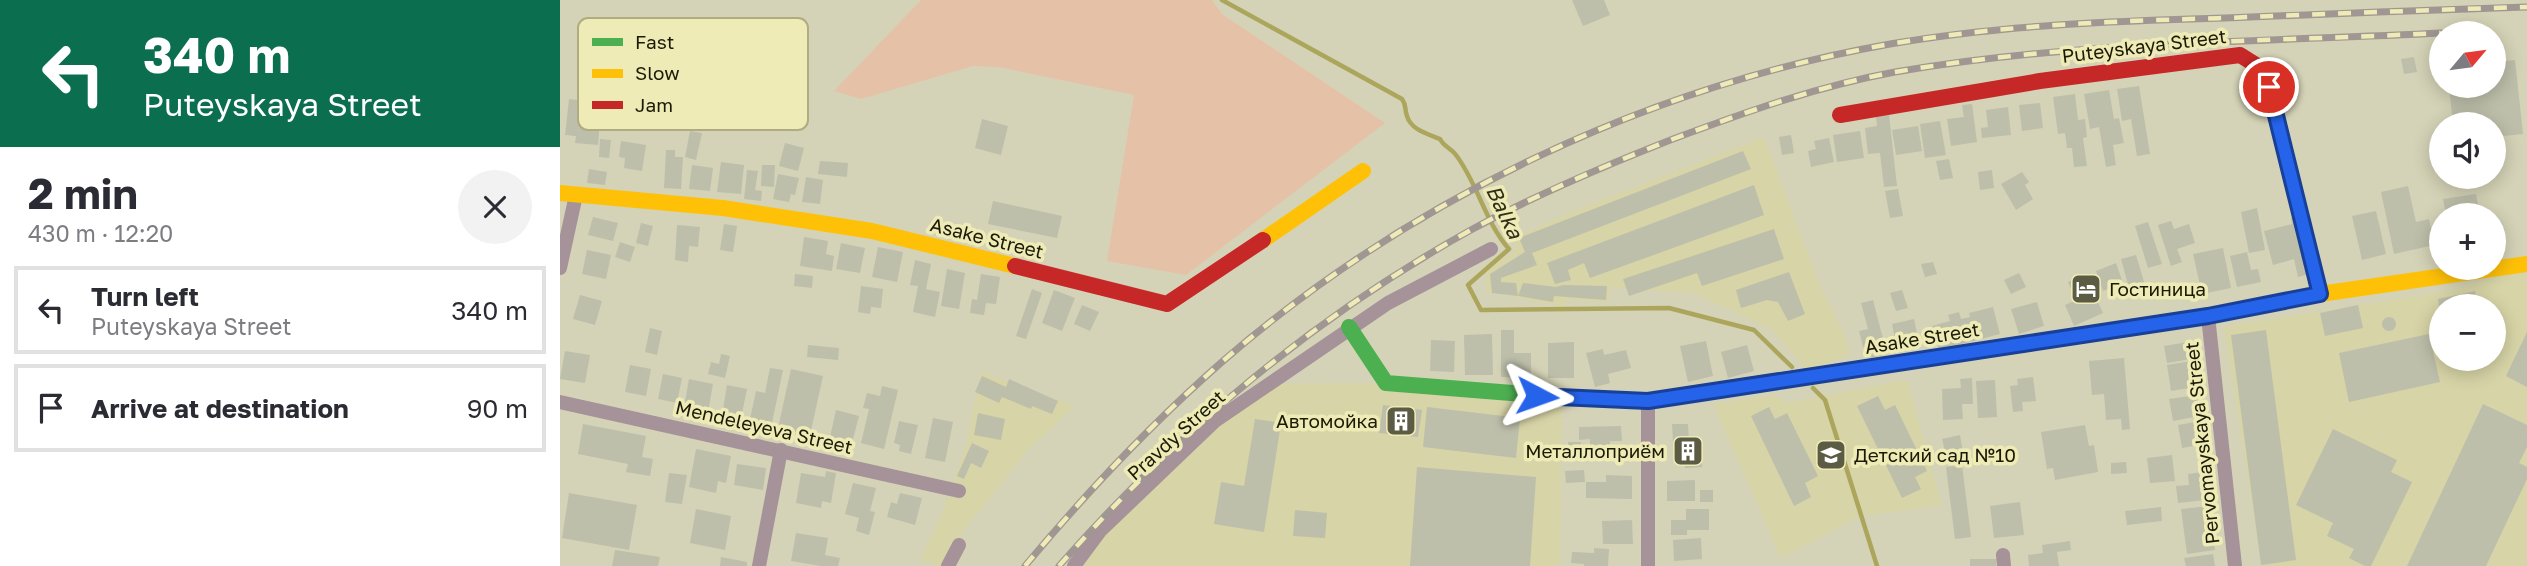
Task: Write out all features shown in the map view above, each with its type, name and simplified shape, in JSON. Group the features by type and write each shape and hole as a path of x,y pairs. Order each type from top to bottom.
{"street":[{"name":"Puteyskaya Street","path":"1840,115 2040,81 2240,55 2256,65 2269,87 2320,294"},
{"name":"Asake Street","path":"568,194 723,208 872,230 1167,304 1224,268 1363,171"},
{"path":"560,268 568,194"},
{"name":"Pravdy Street","path":"1073,566 1100,530 1215,421 1349,327 1490,248"},
{"name":"Asake Street","path":"1349,327 1387,383 1648,401 2208,316 2320,294 2527,264"},
{"name":"Pervomayskaya Street","path":"2208,316 2235,566"},
{"path":"1648,401 1648,566"},
{"name":"Mendeleyeva Street","path":"560,402 959,491"},
{"path":"759,566 781,450"},
{"path":"948,566 959,545"}],"shaded area":[{"path":"921,0 1212,0 1222,14 1385,123 1186,275 1107,261 1134,95 998,67 973,66 861,99 834,91"},
{"path":"1764,137 1819,284 1845,336 1850,354 1807,370 1771,329 1693,293 1611,287 1608,302 1566,300 1564,307 1486,292 1487,269 1516,250 1514,239 1554,219"},
{"path":"2527,268 2527,566 2262,566 2224,327 2452,290 2486,280 2506,280 2506,274"},
{"path":"981,372 1075,406 1027,451 955,542 941,566 920,560 941,516 966,446"},
{"name":"Детский сад №10","path":"1907,380 1942,505 1861,516 1781,558 1713,404 1775,395 1785,403"},
{"path":"1386,383 1562,397 1560,566 1074,566 1100,530 1267,384"}],"building":[{"path":"1572,0 1604,0 1610,15 1583,26"},
{"path":"2414,57 2417,72 2404,74 2401,59"},
{"path":"2515,60 2523,134 2506,136 2506,112 2452,112 2450,98 2506,98 2506,61"},
{"path":"2139,86 2150,154 2137,156 2131,119 2122,121 2117,89"},
{"path":"2109,90 2114,119 2119,118 2124,143 2113,145 2116,165 2106,167 2099,127 2090,129 2084,94"},
{"path":"2075,94 2078,120 2085,119 2087,137 2083,138 2087,166 2074,167 2072,148 2067,148 2065,133 2058,134 2053,97"},
{"path":"569,99 578,100 578,130 599,130 598,145 575,143 576,136 565,135"},
{"path":"2040,103 2043,128 2022,131 2019,105"},
{"path":"1972,104 1977,142 1951,146 1947,119 1964,117 1962,105"},
{"path":"2008,107 2011,135 1982,138 1981,128 1988,127 1986,110"},
{"path":"1889,115 1897,186 1884,187 1880,153 1868,154 1865,128 1877,126 1876,116"},
{"path":"982,119 1008,126 1001,155 975,148"},
{"path":"1940,121 1946,155 1925,158 1920,124"},
{"path":"1918,126 1922,151 1896,155 1892,130"},
{"path":"690,131 702,133 696,160 685,157"},
{"path":"1860,131 1864,158 1837,162 1833,135"},
{"path":"1791,135 1794,153 1782,155 1779,137"},
{"path":"1829,138 1834,162 1811,167 1808,151 1816,149 1814,141"},
{"path":"600,139 611,140 609,158 599,157"},
{"path":"621,141 646,145 642,171 624,168 625,158 619,157"},
{"path":"785,143 804,148 798,171 779,166"},
{"path":"666,150 675,150 675,157 683,157 681,189 664,188"},
{"path":"1743,151 1751,169 1532,253 1537,265 1501,278 1501,282 1516,283 1518,296 1492,293 1490,274 1525,252 1519,238"},
{"path":"1949,159 1953,178 1940,180 1936,161"},
{"path":"820,161 848,163 847,177 818,174"},
{"path":"721,162 744,165 741,194 717,192"},
{"path":"692,165 713,168 710,191 689,189"},
{"path":"762,165 775,165 774,187 761,186"},
{"path":"589,169 607,172 605,185 587,183"},
{"path":"747,170 758,171 755,190 762,191 761,201 744,199"},
{"path":"1992,170 1994,188 1980,190 1978,172"},
{"path":"2022,172 2029,182 2025,185 2033,199 2016,210 2001,184"},
{"path":"778,174 799,178 795,195 791,194 789,202 773,199"},
{"path":"806,177 823,180 820,204 802,202"},
{"path":"1754,185 1764,215 1590,278 1584,263 1568,270 1571,280 1555,284 1547,263"},
{"path":"2408,186 2416,222 2429,219 2429,246 2394,254 2381,192"},
{"path":"1898,189 1903,216 1890,218 1885,191"},
{"path":"2476,194 2478,203 2444,203 2443,199"},
{"path":"993,201 1062,216 1057,238 988,224"},
{"path":"2257,208 2265,250 2249,253 2241,212"},
{"path":"2376,211 2386,254 2362,260 2352,216"},
{"path":"2298,216 2313,273 2298,277 2294,259 2273,265 2264,231 2292,224 2291,218"},
{"path":"593,217 618,223 613,241 588,235"},
{"path":"2171,221 2174,229 2189,224 2195,243 2177,249 2182,262 2171,266 2158,225"},
{"path":"2148,222 2162,264 2148,268 2135,226"},
{"path":"641,223 653,226 648,246 636,243"},
{"path":"724,224 737,226 733,252 720,250"},
{"path":"677,225 700,227 698,247 689,246 688,262 675,260"},
{"path":"1774,229 1784,259 1702,286 1697,273 1629,296 1623,279"},
{"path":"804,237 828,241 826,254 834,256 832,271 800,266"},
{"path":"620,242 635,247 630,262 615,257"},
{"path":"841,243 865,248 860,273 836,269"},
{"path":"878,247 903,252 897,282 872,277"},
{"path":"2223,248 2231,288 2202,294 2193,254"},
{"path":"587,250 611,255 606,279 582,274"},
{"path":"2247,252 2251,270 2258,269 2261,282 2237,287 2230,256"},
{"path":"2136,255 2148,295 2132,299 2121,259"},
{"path":"915,260 931,264 926,289 940,292 935,317 913,312 918,286 910,285"},
{"path":"1933,262 1937,274 1925,277 1921,264"},
{"path":"2116,263 2123,283 2103,291 2096,271"},
{"path":"947,269 965,273 959,309 941,306"},
{"path":"1789,272 1805,314 1788,321 1778,302 1767,300 1741,308 1736,290"},
{"path":"2019,273 2026,287 2011,294 2004,280"},
{"path":"795,274 813,276 812,288 794,286"},
{"path":"981,274 1000,277 996,304 986,303 984,315 970,313 972,299 977,300"},
{"path":"2085,274 2103,313 2074,326 2065,305 2076,300 2068,282"},
{"path":"1523,283 1556,287 1607,286 1606,300 1554,296 1553,302 1518,296"},
{"path":"861,286 883,289 881,308 871,307 870,314 858,312"},
{"path":"1032,289 1042,293 1026,339 1016,336"},
{"path":"1054,290 1075,298 1062,331 1042,323"},
{"path":"1902,290 1908,308 1896,311 1890,293"},
{"path":"580,295 602,301 595,325 573,319"},
{"path":"1873,300 1887,354 1871,358 1868,346 1863,347 1859,331 1868,329 1861,303"},
{"path":"2037,302 2044,326 2019,334 2011,309"},
{"path":"1082,305 1099,312 1090,331 1074,324"},
{"path":"2358,305 2363,328 2325,336 2320,313"},
{"path":"1993,307 2000,334 1939,350 1932,326 1950,321 1948,315 1959,312 1961,319 1970,317 1969,313"},
{"path":"2389,317 2394,319 2394,329 2389,331 2384,329 2382,324 2384,319"},
{"path":"1914,319 1919,343 1897,348 1892,324"},
{"path":"650,328 662,331 657,355 645,352"},
{"path":"1501,330 1514,330 1514,353 1531,353 1531,377 1501,377"},
{"path":"2266,330 2296,560 2261,565 2231,335"},
{"path":"2527,332 2527,387 2506,376"},
{"path":"1492,334 1493,375 1465,375 1464,335"},
{"path":"2429,334 2429,371 2437,371 2440,382 2349,402 2339,353"},
{"path":"1431,340 1455,341 1454,372 1430,371"},
{"path":"1706,341 1713,376 1688,382 1680,346"},
{"path":"1574,342 1574,378 1548,378 1548,343"},
{"path":"2188,342 2191,359 2167,363 2164,346"},
{"path":"808,345 839,348 838,360 807,357"},
{"path":"1747,345 1754,371 1728,378 1721,352"},
{"path":"1603,349 1604,355 1626,350 1631,368 1608,374 1610,383 1595,387 1586,353"},
{"path":"565,351 590,355 585,383 560,379"},
{"path":"721,354 730,356 725,378 708,374 711,362 719,364"},
{"path":"2124,358 2130,429 2122,430 2121,419 2106,420 2104,394 2092,395 2089,361"},
{"path":"2192,361 2196,387 2171,391 2167,365"},
{"path":"630,365 651,369 646,396 625,392"},
{"path":"770,368 783,370 772,423 750,419 756,391 765,393"},
{"path":"791,369 823,376 810,435 778,428"},
{"path":"663,374 682,378 677,403 658,399"},
{"path":"982,376 1006,387 1009,379 1058,401 1052,414 1002,397 999,403 975,392"},
{"path":"2033,377 2036,401 2022,402 2023,411 2013,412 2010,386 2018,385 2017,379"},
{"path":"1972,378 1973,404 1962,404 1963,419 1943,420 1942,389 1961,388 1960,379"},
{"path":"689,379 713,384 708,412 684,408"},
{"path":"1995,380 1997,417 1978,418 1976,381"},
{"path":"727,385 747,389 741,418 722,415"},
{"path":"882,386 898,390 884,449 861,443 869,409 863,408 867,393 880,396"},
{"path":"2197,395 2200,416 2173,421 2169,399"},
{"path":"1878,396 1885,410 1895,405 1927,471 1915,477 1921,489 1902,498 1857,406"},
{"path":"2483,404 2527,425 2527,447 2519,463 2527,467 2527,479 2486,566 2407,566"},
{"name":"Автомойка","path":"1383,405 1422,410 1418,437 1379,433"},
{"path":"1427,407 1520,418 1516,458 1423,447"},
{"path":"1769,407 1775,419 1787,413 1818,476 1805,483 1811,497 1794,506 1751,416"},
{"path":"836,410 859,416 852,443 830,437"},
{"path":"978,413 1005,419 1001,440 974,435"},
{"path":"933,418 953,422 945,462 925,458"},
{"path":"1255,419 1281,423 1264,532 1214,524 1221,482 1244,486"},
{"path":"899,421 918,425 911,454 899,451 900,445 894,443"},
{"path":"2201,421 2205,444 2182,448 2178,425"},
{"path":"583,424 646,436 642,457 653,459 650,476 626,472 628,464 578,454"},
{"name":"Металлоприём","path":"1672,424 1688,424 1689,442 1700,441 1702,467 1685,468 1684,459 1674,460"},
{"path":"2085,425 2089,446 2094,445 2098,472 2055,480 2053,468 2047,469 2041,432"},
{"path":"1621,426 1622,441 1610,441 1610,451 1590,452 1590,439 1579,440 1579,427"},
{"path":"2333,429 2397,460 2391,472 2412,482 2371,566 2349,558 2354,549 2327,536 2333,523 2296,505"},
{"path":"1960,435 1963,453 1946,456 1942,439"},
{"path":"1568,442 1581,442 1581,457 1569,458"},
{"path":"972,443 989,451 981,468 971,463 964,479 957,476"},
{"path":"696,449 731,456 726,483 718,481 716,493 689,487"},
{"path":"2172,455 2175,481 2150,483 2147,458"},
{"path":"2126,462 2127,473 2111,474 2111,463"},
{"path":"737,464 766,468 763,490 734,485"},
{"path":"1962,465 1971,537 1955,539 1946,467"},
{"path":"1417,467 1536,477 1530,566 1410,566"},
{"path":"1584,470 1585,482 1566,483 1565,471"},
{"path":"826,471 836,473 831,503 822,501 821,508 796,503 801,473 825,477"},
{"path":"2202,472 2205,500 2178,503 2176,486 2189,485 2188,474"},
{"path":"669,473 687,475 682,504 665,502"},
{"path":"1606,475 1632,476 1632,499 1586,498 1586,482 1606,482"},
{"path":"1695,480 1695,501 1667,501 1667,481"},
{"path":"853,483 876,488 870,511 875,512 869,535 856,531 859,518 845,514"},
{"path":"1700,490 1713,490 1713,502 1700,502"},
{"path":"569,493 637,505 629,550 562,538"},
{"path":"900,493 922,498 915,525 887,517 891,502 897,504"},
{"path":"2020,502 2024,535 1994,538 1990,506"},
{"path":"2209,506 2215,550 2187,554 2181,509"},
{"path":"2161,507 2162,521 2127,525 2125,511"},
{"path":"696,509 731,516 725,550 690,543"},
{"path":"1686,509 1709,509 1709,530 1687,530 1687,535 1671,535 1671,520 1686,520"},
{"path":"1295,510 1327,513 1325,538 1293,536"},
{"path":"1632,520 1633,544 1603,544 1602,521"},
{"path":"796,533 828,538 825,555 840,558 838,566 791,561"},
{"path":"1701,538 1702,559 1674,561 1673,540"},
{"path":"2070,541 2071,550 2057,552 2059,566 2029,566 2028,555 2043,553 2042,545"},
{"path":"1594,548 1609,549 1608,566 1571,563 1572,552 1594,553"},
{"path":"615,550 660,557 658,566 612,566"},
{"path":"2213,554 2215,566 2186,566 2184,558"},
{"path":"721,557 747,562 747,566 720,566"},
{"path":"1970,559 1996,559 1996,566 1970,566"}],"waterway":[{"name":"Balka","path":"1222,0 1402,99 1412,125 1440,139 1454,153 1464,166 1494,227 1509,249 1468,285 1481,310 1669,308 1754,330 1792,367"},
{"name":"Balka","path":"1813,388 1825,400 1877,566"}],"railway":[{"path":"1025,566 1095,486 1170,409 1223,361 1295,303 1372,249 1452,201 1535,158 1621,120 1709,89 1799,63 1890,44 1973,32 2099,23 2527,7"},
{"path":"1059,566 1151,469 1199,424 1302,340 1356,301 1411,265 1519,205 1673,139 1810,92 1895,72 1963,62 2099,48 2429,33"}],"traffic: fast":[{"path":"1349,327 1386,383 1648,401 1751,385"}],"traffic: slow":[{"path":"1263,240 1363,171"},
{"path":"560,193 723,208 872,231 1015,266"},
{"path":"2298,204 2320,294"},
{"path":"2138,327 2320,294 2527,264"}],"traffic: jam":[{"path":"1840,115 2040,81 2240,55 2256,65 2269,87 2298,204"},
{"path":"1015,266 1167,304 1263,240"},
{"path":"1751,385 2138,327"}],"place":[{"name":"Гостиница","path":"2086,289"},
{"name":"Автомойка","path":"1401,421"},
{"name":"Металлоприём","path":"1688,451"},
{"name":"Детский сад №10","path":"1831,455"}],"route":[{"path":"1537,396 1648,401 2208,316 2320,294 2269,87"}]}
